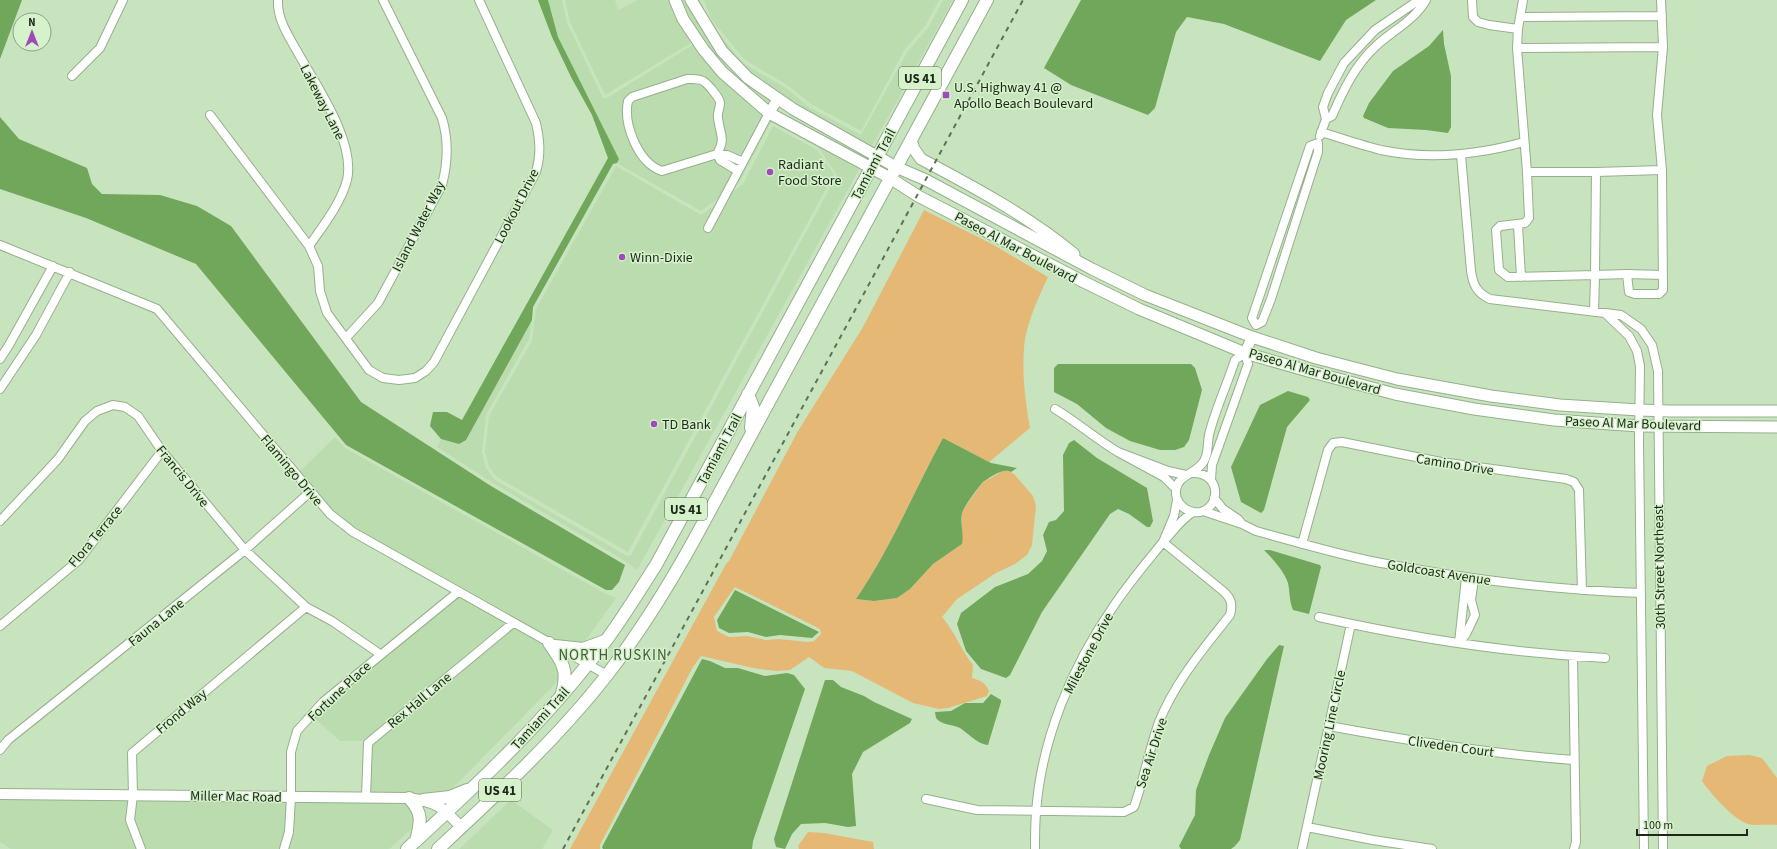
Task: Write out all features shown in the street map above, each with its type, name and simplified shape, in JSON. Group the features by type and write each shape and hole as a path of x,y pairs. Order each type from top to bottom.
{"main road":[{"path":"675,0 684,19 722,72 770,113 871,167 893,172"},
{"path":"691,0 722,51 748,78 778,99 878,156 893,172"},
{"name":"Tamiami Trail","path":"411,845 506,756 560,698 588,665 656,565 962,0"},
{"name":"Tamiami Trail","path":"438,849 539,752 572,716 607,675 654,608 674,575 987,0"},
{"path":"911,140 914,149 921,159 988,196 1047,232 1092,269"},
{"name":"Paseo Al Mar Boulevard","path":"893,172 926,180 1092,269 1146,295 1252,337 1316,358 1397,379 1491,396 1560,405 1657,411 1777,411"},
{"name":"Paseo Al Mar Boulevard","path":"893,172 918,196 1091,286 1139,309 1245,352 1308,371 1395,394 1474,409 1554,420 1639,426 1777,427"},
{"path":"748,394 752,407 750,436"},
{"path":"552,645 582,649 605,641"},
{"path":"552,645 565,670 564,683 560,698"},
{"path":"423,800 450,797 472,789"},
{"path":"409,798 419,812 420,828 411,845"}],"street":[{"path":"72,76 100,48 123,0"},
{"name":"Lakeway Lane","path":"278,0 283,26 336,121 348,157 347,180 333,212 309,246"},
{"name":"Island Water Way","path":"346,338 378,303 442,185 447,166 446,131 442,118 383,0"},
{"name":"Lookout Drive","path":"346,338 369,370 383,378 399,380 415,378 426,371 434,362 536,172 540,157 540,141 536,123 479,0"},
{"path":"1318,143 1310,146 1285,216 1252,318 1256,326 1262,322 1271,299 1318,152 1318,143 1326,119 1323,107 1328,93 1344,63 1375,30 1419,0"},
{"path":"1326,119 1332,116 1352,74 1375,46 1420,11 1426,0"},
{"path":"1472,0 1472,17 1478,22 1518,29"},
{"path":"1523,0 1518,29 1517,48 1529,218 1525,223 1500,226 1496,230 1499,270 1508,277 1627,274 1663,275"},
{"path":"1627,274 1627,290 1629,292 1635,294 1662,293 1662,170 1657,114 1663,47 1661,0"},
{"path":"1520,17 1662,16"},
{"path":"1517,48 1663,47"},
{"path":"717,154 722,145 723,137 718,118 720,104 719,97 704,81 696,79 684,80 632,97 628,101 626,117 633,138 646,160 654,169 662,171 717,154 727,155 743,162"},
{"path":"708,228 778,99"},
{"path":"210,115 309,246 318,266 320,291 327,313 346,338"},
{"path":"1321,132 1381,150 1425,155 1461,155 1524,142"},
{"path":"717,154 720,160 738,171"},
{"name":"30th Street Northeast","path":"1461,155 1471,271 1476,289 1483,296 1490,299 1622,316 1641,329 1652,345 1657,363 1663,849"},
{"path":"1526,172 1662,170"},
{"path":"1594,312 1596,172"},
{"path":"1518,224 1521,277"},
{"name":"Flamingo Drive","path":"0,245 70,272 157,309 330,514 353,532 607,675"},
{"path":"0,359 53,266"},
{"path":"0,389 36,335 70,272"},
{"name":"30th Street Northeast","path":"1606,314 1629,336 1637,351 1640,366 1639,426 1644,849"},
{"path":"1245,352 1248,364 1212,465 1211,480 1215,490 1214,498 1211,504 1203,510 1193,512 1183,508 1177,500 1176,489 1180,480 1204,462 1208,450 1209,436 1235,360 1245,352 1252,337"},
{"name":"Francis Drive","path":"0,521 58,459 85,421 97,411 113,405 125,407 138,416 162,451 245,550 306,607 332,621 380,654"},
{"path":"1055,409 1078,424 1100,442 1118,452 1168,471 1203,474 1211,480"},
{"name":"Camino Drive","path":"1302,544 1328,450 1333,443 1342,442 1441,462 1566,479 1574,482 1580,490 1582,590"},
{"name":"Flora Terrace","path":"0,626 79,560 162,451"},
{"path":"1118,452 1125,458 1164,477 1176,489"},
{"name":"Fauna Lane","path":"0,750 8,740 245,550 310,492"},
{"name":"Goldcoast Avenue","path":"1214,498 1223,509 1238,519 1242,524"},
{"name":"Milestone Drive","path":"1163,542 1174,516 1177,500"},
{"name":"Goldcoast Avenue","path":"1203,510 1242,524 1256,531 1376,562 1470,578 1582,590 1641,593"},
{"name":"Milestone Drive","path":"1035,849 1036,812 1042,768 1055,720 1072,677 1113,606 1181,520 1193,512"},
{"name":"Sea Air Drive","path":"926,798 976,810 1124,812 1134,807 1148,752 1160,720 1174,692 1197,656 1230,615 1232,606 1230,598 1163,542"},
{"path":"1459,643 1470,578"},
{"path":"1459,643 1466,634 1475,615 1471,600 1470,578"},
{"name":"Fortune Place","path":"284,849 289,832 291,752 297,731 323,702 380,654 458,592"},
{"name":"Frond Way","path":"141,849 130,820 132,795 132,753 306,607"},
{"path":"1319,616 1351,624 1517,652 1605,658"},
{"name":"Rex Hall Lane","path":"366,797 368,743 513,623"},
{"name":"Mooring Line Circle","path":"1302,849 1351,624"},
{"path":"1572,656 1576,842 1574,849"},
{"name":"Cliveden Court","path":"1329,726 1416,742 1466,749 1574,760"},
{"name":"Miller Mac Road","path":"0,794 409,798 423,800 438,805 461,827"},
{"path":"1307,827 1373,840 1432,849"}],"shaded area":[{"path":"0,0 22,0 18,12 12,12 12,27 0,59"},
{"path":"538,0 548,0 558,37 619,159 617,163 613,164 533,307 532,320 466,440 459,444 441,439 430,426 433,412 447,412 462,420 608,158 592,115 571,77 552,37"},
{"path":"548,0 562,0 567,23 603,98 607,98 694,44 764,115 742,157 724,150 726,137 722,117 724,103 722,96 705,77 695,74 675,78 633,91 628,94 624,100 622,117 629,139 643,163 653,173 663,175 715,160 733,173 720,197 701,211 617,163 619,159 558,37"},
{"path":"565,0 615,0 618,10 638,0 669,0 691,43 605,95 570,22"},
{"path":"679,0 687,0 692,10 773,101 768,107 724,69 687,17"},
{"path":"696,0 700,0 708,20"},
{"path":"704,0 939,0 925,26 905,49 861,131 811,104 787,85 745,60 711,19"},
{"path":"943,0 953,0 871,148 795,105 751,75 725,48 708,20 743,63 786,88 809,107 861,135 908,51 928,28"},
{"path":"1081,0 1376,0 1346,20 1320,61 1224,24 1187,17 1176,32 1155,108 1148,115 1071,85 1044,68"},
{"path":"1443,30 1444,44 1451,76 1451,127 1448,133 1388,128 1364,118 1363,116 1369,103 1393,71 1429,46"},
{"path":"688,83 702,85 715,99 714,118 719,144 714,151 662,167 656,165 641,146 630,116 631,103"},
{"path":"0,117 19,139 87,168 92,184 102,194 160,195 197,206 231,226 361,402 491,486 625,565 619,582 612,590 606,590 346,445 196,264 86,218 0,189"},
{"path":"771,119 861,166 637,570 627,562 493,483 437,447 441,439 459,444 466,440 532,320 529,339 486,415 482,452 486,468 495,480 627,556 631,555 837,175 818,147 773,123 770,124 740,181 735,185"},
{"path":"773,126 817,150 834,174 628,552 497,477 489,467 485,452 489,416 532,341 536,309 616,166 701,215 743,184"},
{"path":"924,210 992,244 1048,277 1032,315 1025,339 1023,361 1024,384 1030,428 989,462 943,438 891,540 869,580 856,599 874,601 897,598 910,589 933,564 962,544 962,511 982,483 1003,471 1009,471 1015,475 1033,496 1036,506 1032,545 1027,555 1015,564 996,573 957,599 942,617 973,665 972,678 982,682 989,691 987,696 948,708 939,709 913,703 852,671 824,668 809,657 790,670 776,671 753,668 701,656 693,667 600,845 600,849 570,849 729,561 798,431 863,327","holes":["735,587 820,629 821,634 814,641 808,642 779,639 766,640 747,636 729,637 717,631 714,617"]},
{"path":"1058,364 1191,364 1195,368 1202,390 1189,440 1184,447 1175,450 1160,450 1130,441 1106,428 1077,404 1054,392 1054,368"},
{"path":"1288,391 1308,397 1310,400 1287,427 1264,510 1261,513 1241,502 1231,467 1260,405"},
{"path":"335,437 345,448 604,593 616,598 583,644 556,642 355,529 334,512 299,472"},
{"path":"943,438 991,463 1017,468 1011,472 1005,471 997,473 983,482 963,510 961,521 963,536 962,544 933,564 910,589 897,598 874,601 856,599 869,580 891,540"},
{"path":"1074,440 1097,458 1147,488 1153,521 1150,527 1147,527 1129,514 1118,509 1110,514 1042,612 1010,675 1006,678 981,669 966,651 957,624 961,613 995,587 1028,574 1042,561 1047,551 1043,535 1049,522 1056,520 1064,511 1063,455 1069,443"},
{"path":"1264,550 1270,550 1320,565 1321,567 1309,614 1293,610 1286,578 1278,565"},
{"path":"735,590 819,632 812,638 780,635 766,637 748,632 729,633 719,628 717,620"},
{"path":"458,597 505,623 365,741 340,741 314,718 325,705"},
{"path":"513,628 547,647 561,675 555,684 448,793 423,796 370,793 371,745"},
{"path":"1279,645 1284,646 1240,840 1231,849 1181,849 1179,846 1195,815 1196,790 1225,718 1267,659"},
{"path":"702,659 725,668 738,668 765,676 787,673 794,675 805,689 753,841 752,849 603,849 602,847"},
{"path":"825,680 833,680 841,687 864,696 912,719 910,723 863,752 852,774 856,826 848,827 825,823 801,824 792,834 785,849 776,847 774,839"},
{"path":"991,694 1001,700 1001,702 988,745 976,740 960,728 944,723 936,718 935,712 951,711 965,703 983,703"},
{"path":"1749,755 1762,758 1777,778 1777,825 1751,825 1742,821 1723,806 1702,781 1707,766 1727,756"},
{"path":"0,798 128,800 127,821 137,849 11,849 0,842"},
{"path":"136,800 287,801 283,843 279,849 145,849 134,819"},
{"path":"511,800 553,830 542,849 459,849"},
{"path":"295,801 408,802 413,808 416,825 389,849 288,849 292,833"},
{"path":"808,832 824,833 873,842 874,849 799,849 798,846"}],"railway":[{"path":"563,849 1023,0"}],"place":[{"name":"U.S. Highway 41 @ Apollo Beach Boulevard","path":"946,95"},
{"name":"Radiant Food Store","path":"770,172"},
{"name":"Winn-Dixie","path":"622,257"},
{"name":"TD Bank","path":"654,424"}],"district":[{"name":"NORTH RUSKIN","path":"613,655"}]}
